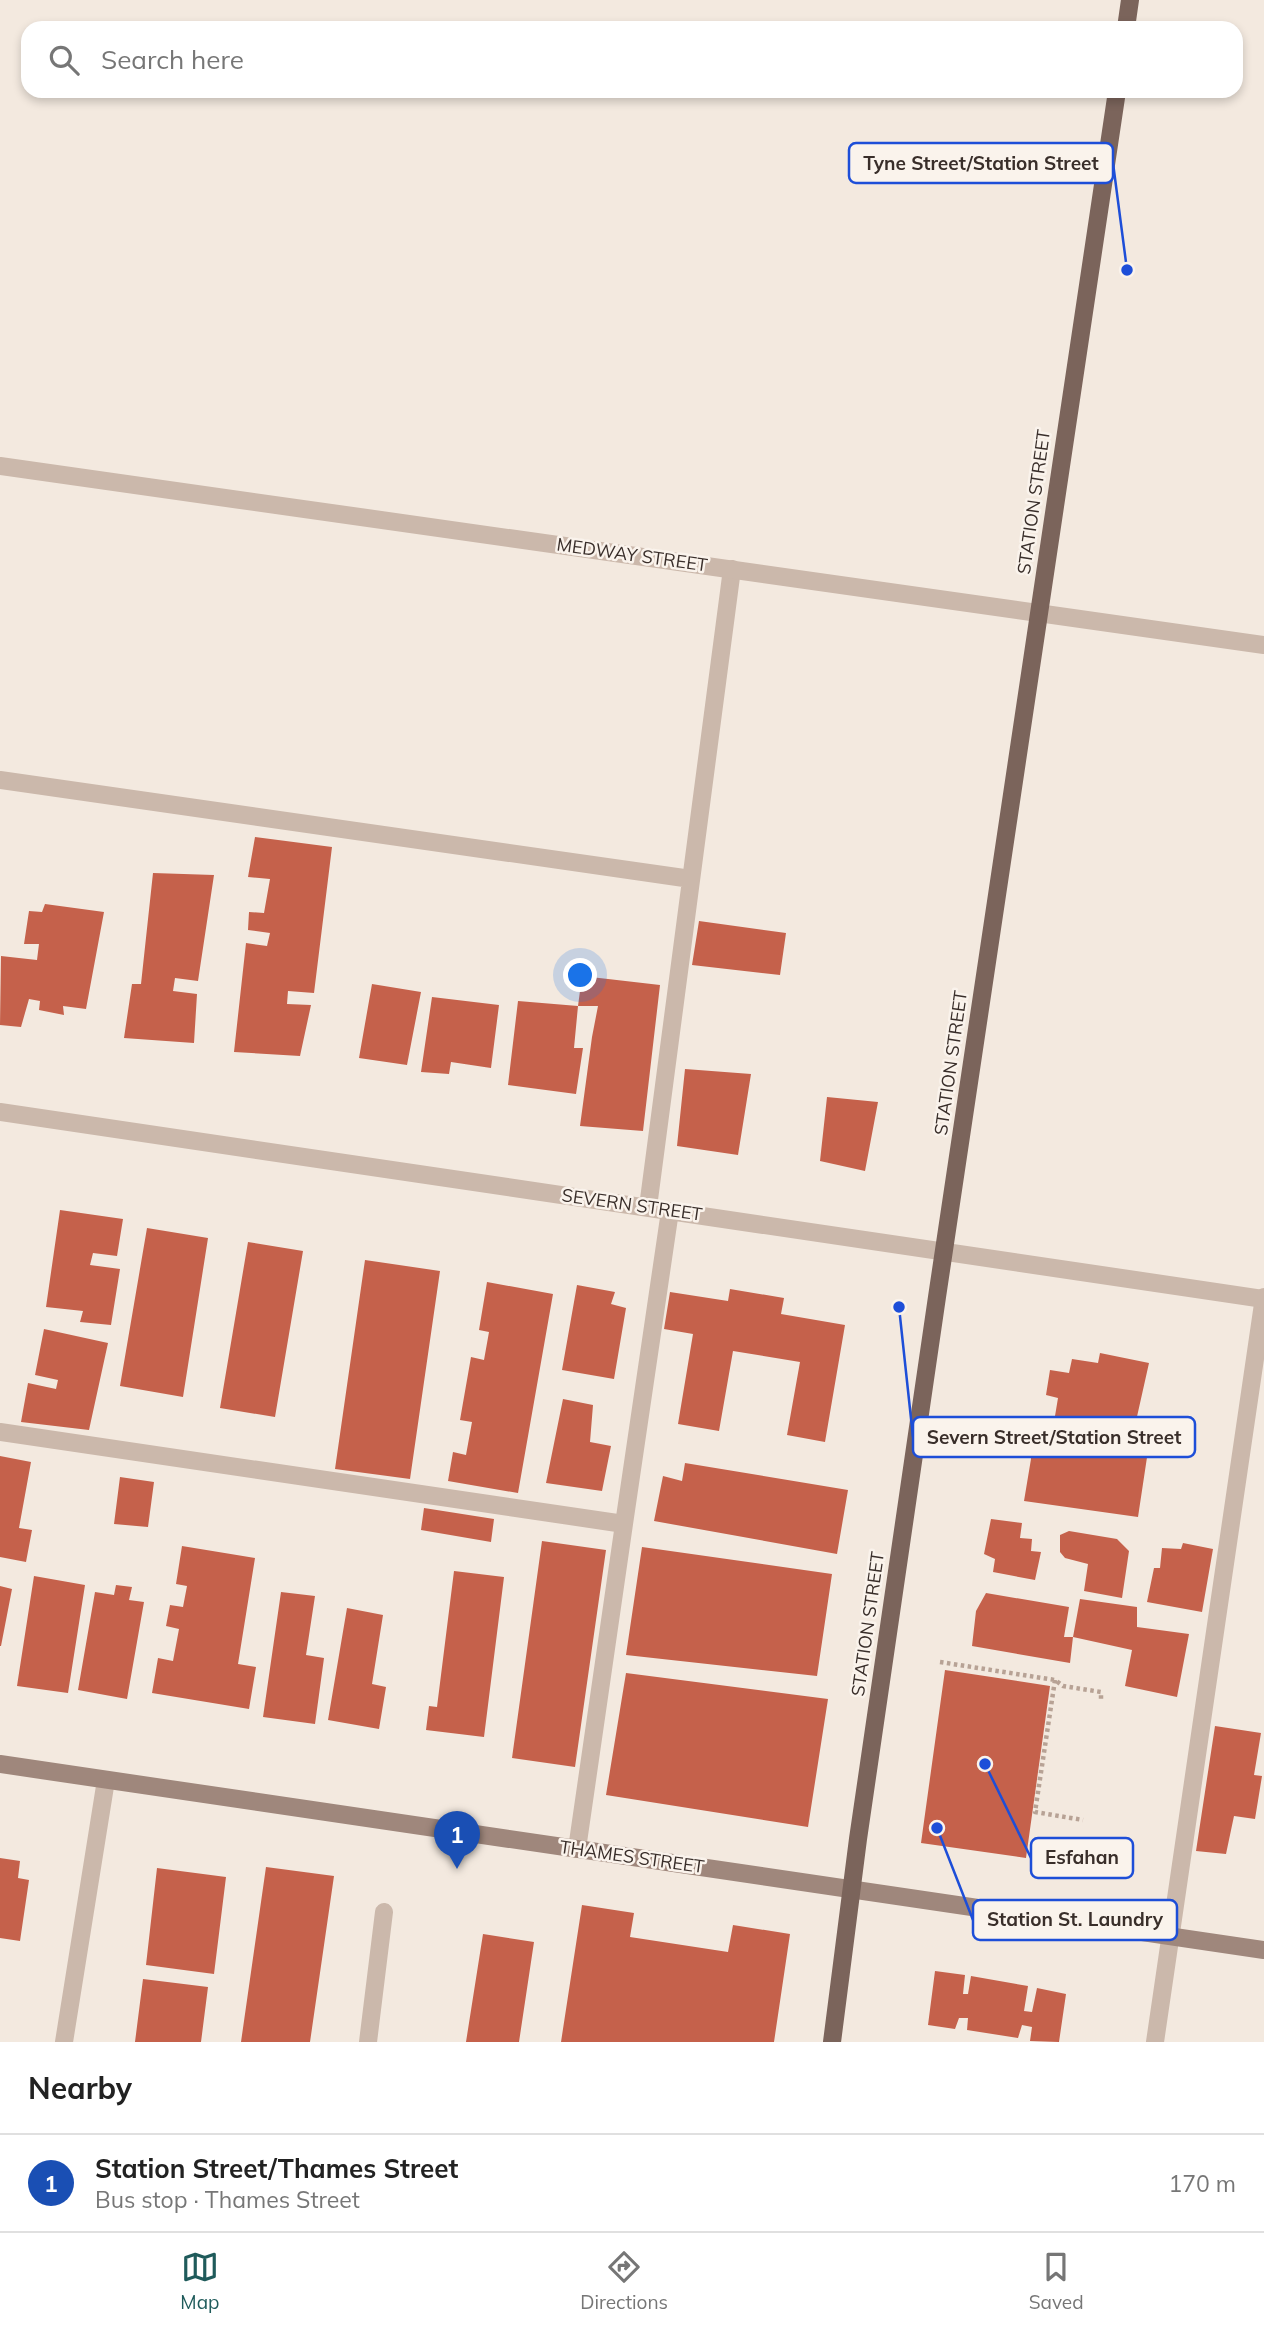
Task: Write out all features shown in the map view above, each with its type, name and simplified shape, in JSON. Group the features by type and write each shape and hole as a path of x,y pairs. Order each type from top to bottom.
{"main road":[{"path":"1127,21 1130,0"},
{"name":"STATION STREET","path":"832,2042 944,1251 1116,98"},
{"name":"THAMES STREET","path":"0,1764 1264,1950"}],"street":[{"name":"MEDWAY STREET","path":"0,467 1264,645"},
{"path":"648,1207 732,569"},
{"path":"0,780 691,879"},
{"name":"SEVERN STREET","path":"0,1112 1264,1298"},
{"path":"577,1849 670,1211"},
{"path":"1155,2042 1264,1298"},
{"path":"0,1432 624,1524"},
{"path":"64,2042 106,1780"},
{"path":"368,2042 384,1912"}],"path":[{"path":"940,1662 1055,1680 1063,1686 1101,1692 1101,1702"},
{"path":"1055,1680 1035,1812 1083,1819"}],"building":[{"path":"255,837 332,847 314,993 288,991 287,1004 311,1005 300,1056 234,1052 246,943 267,946 270,933 248,930 249,912 264,913 270,879 248,877"},
{"path":"153,873 214,875 198,981 175,978 173,991 197,994 194,1043 124,1038 132,984 141,984"},
{"path":"45,904 104,912 86,1009 63,1006 64,1015 39,1010 40,1001 29,999 21,1027 0,1025 1,956 37,960 39,944 24,944 29,911 42,912"},
{"path":"699,921 786,933 780,975 692,965"},
{"path":"582,976 660,985 643,1131 580,1126 598,1006 578,1006"},
{"path":"372,984 421,992 407,1065 359,1058"},
{"path":"432,997 499,1005 491,1068 451,1062 449,1074 421,1072"},
{"path":"518,1001 578,1006 574,1048 583,1048 576,1094 508,1085"},
{"path":"685,1069 751,1074 738,1155 677,1146"},
{"path":"827,1097 878,1102 865,1171 820,1161"},
{"path":"60,1210 123,1219 117,1256 93,1253 90,1265 120,1269 111,1325 80,1322 83,1311 46,1307"},
{"path":"147,1228 208,1238 183,1397 120,1386"},
{"path":"248,1242 303,1251 275,1417 220,1408"},
{"path":"365,1260 440,1271 410,1479 335,1469"},
{"path":"487,1282 553,1294 518,1493 448,1481 453,1452 466,1455 472,1422 460,1420 471,1357 484,1360 489,1332 479,1330"},
{"path":"577,1285 615,1292 611,1304 626,1308 614,1379 562,1370"},
{"path":"730,1289 784,1298 781,1314 845,1325 825,1442 787,1435 800,1362 733,1351 719,1431 678,1424 693,1334 664,1329 670,1292 728,1301"},
{"path":"44,1329 108,1343 89,1430 21,1422 28,1383 56,1389 58,1380 35,1375"},
{"path":"1100,1353 1149,1363 1134,1430 1055,1416 1058,1398 1046,1395 1050,1370 1069,1373 1072,1359 1098,1363"},
{"path":"563,1399 593,1405 590,1442 611,1446 602,1491 546,1483"},
{"path":"1041,1426 1149,1444 1138,1517 1024,1501 1031,1459 1030,1441"},
{"path":"0,1456 31,1462 19,1528 32,1530 26,1562 0,1557"},
{"path":"685,1463 848,1490 837,1554 654,1521 663,1476 682,1481"},
{"path":"120,1477 154,1482 148,1527 114,1524"},
{"path":"424,1508 494,1519 491,1542 421,1530"},
{"path":"991,1519 1022,1523 1020,1538 1032,1539 1031,1551 1041,1552 1035,1580 993,1572 995,1559 984,1554"},
{"path":"1069,1531 1117,1539 1129,1551 1122,1598 1084,1591 1088,1564 1065,1558 1060,1552 1060,1535"},
{"path":"542,1541 606,1550 575,1767 512,1758"},
{"path":"1183,1543 1213,1549 1202,1612 1147,1602 1154,1568 1160,1568 1162,1548 1181,1549"},
{"path":"182,1546 255,1558 238,1664 256,1667 249,1709 152,1693 158,1658 173,1661 179,1629 166,1626 170,1605 183,1607 187,1586 176,1584"},
{"path":"642,1547 832,1574 817,1676 626,1655"},
{"path":"454,1571 504,1577 484,1737 426,1730 429,1706 437,1707"},
{"path":"34,1576 85,1585 68,1693 17,1686"},
{"path":"116,1585 132,1587 129,1600 144,1602 127,1699 78,1690 95,1592 114,1595"},
{"path":"0,1586 12,1589 1,1646 0,1646"},
{"path":"281,1592 315,1596 306,1655 324,1658 315,1724 263,1717"},
{"path":"986,1593 1069,1607 1064,1637 1073,1637 1070,1663 972,1646 976,1611"},
{"path":"1080,1599 1137,1607 1137,1627 1189,1634 1177,1697 1125,1686 1132,1650 1073,1637"},
{"path":"347,1608 383,1615 372,1684 386,1687 379,1729 328,1720"},
{"path":"945,1670 1050,1686 1026,1858 921,1843"},
{"path":"626,1673 828,1699 808,1827 606,1795"},
{"path":"1215,1726 1261,1733 1254,1775 1262,1776 1255,1819 1234,1816 1226,1854 1196,1851"},
{"path":"0,1858 20,1861 18,1878 29,1880 20,1941 0,1938"},
{"path":"266,1867 334,1876 310,2042 241,2042"},
{"path":"157,1868 226,1877 214,1974 146,1965"},
{"path":"582,1905 634,1913 630,1937 728,1952 733,1925 790,1934 774,2042 561,2042"},
{"path":"483,1934 534,1942 519,2042 466,2042"},
{"path":"935,1971 965,1975 963,1994 968,1994 971,1976 1028,1986 1024,2011 1032,2012 1037,1988 1066,1994 1059,2042 1030,2041 1032,2027 1022,2025 1018,2038 967,2030 968,2018 959,2018 955,2029 928,2025"},
{"path":"143,1979 208,1987 201,2042 135,2042"}],"place":[{"name":"Tyne Street/Station Street","path":"1127,270"},
{"name":"Severn Street/Station Street","path":"899,1307"},
{"name":"Esfahan","path":"985,1764"},
{"name":"Station St. Laundry","path":"937,1828"},
{"name":"Station Street/Thames Street","path":"457,1869"}]}
